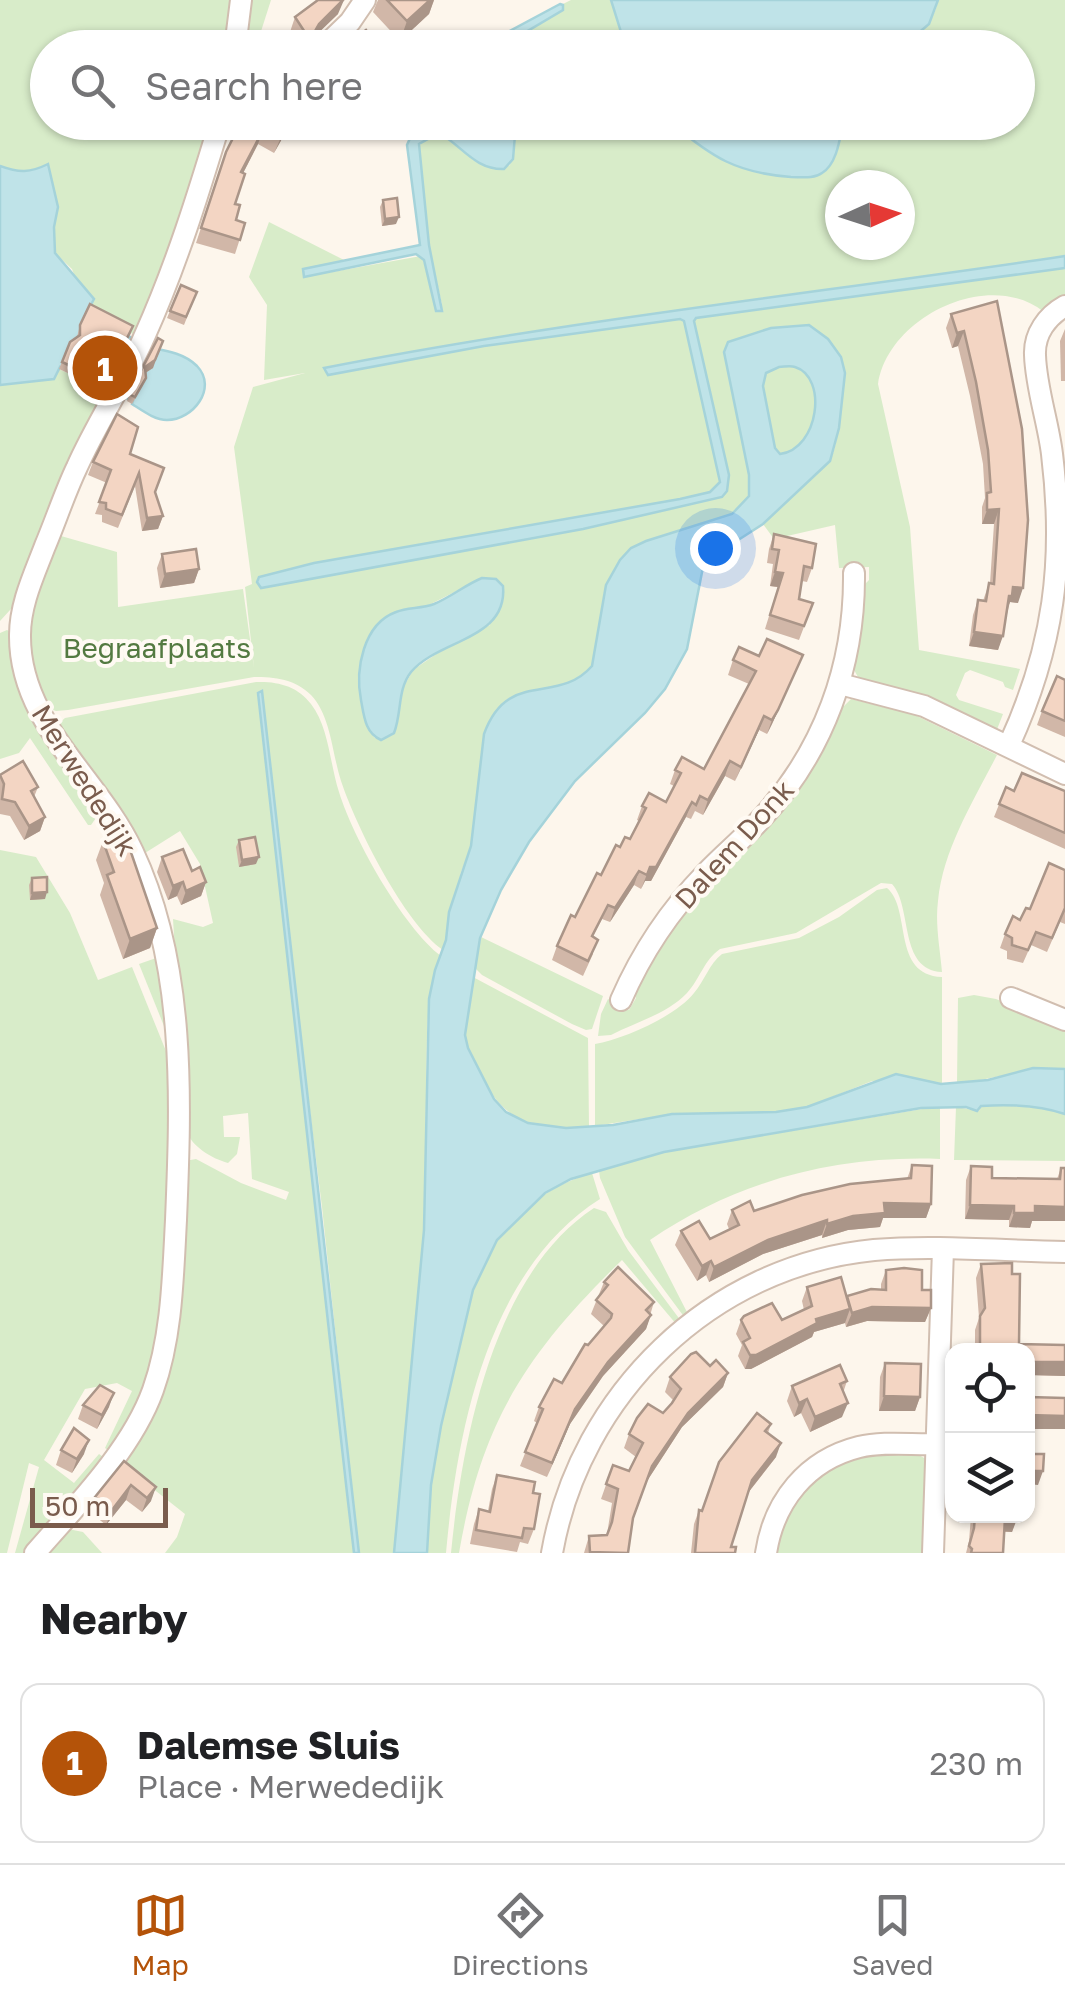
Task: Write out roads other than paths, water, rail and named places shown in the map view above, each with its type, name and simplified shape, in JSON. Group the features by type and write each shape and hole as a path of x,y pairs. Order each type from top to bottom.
{"street":[{"path":"236,30 240,0"},
{"path":"342,30 364,0"},
{"name":"Merwededijk","path":"35,1553 90,1490 154,1388 166,1336 174,1249 179,1092 162,932 126,837 42,718 27,682 20,645 23,606 78,464 115,399 179,257 215,140"},
{"path":"1009,745 1039,674 1061,544 1035,346 1043,325 1065,306"},
{"name":"Dalem Donk","path":"621,1000 639,964 686,895 762,818 793,780 820,732 840,684 852,632 854,574"},
{"path":"840,684 924,706 1065,774"},
{"path":"1012,998 1065,1020"},
{"path":"933,1553 943,1249"},
{"path":"552,1553 566,1496 582,1454 637,1372 687,1324 750,1285 814,1262 874,1250 1065,1252"},
{"path":"766,1553 776,1514 800,1479 811,1470 859,1448 938,1444"}],"water":[{"path":"611,0 938,0 929,24 922,30 620,30"},
{"path":"563,5 563,10 529,30 512,30"},
{"path":"409,140 426,140 419,144 429,245 442,311 436,311 424,260 416,254 304,277 303,269 420,245"},
{"path":"449,140 515,140 513,159 504,169 478,162"},
{"path":"693,140 839,140 831,164 812,177 755,172 712,154"},
{"path":"48,164 58,207 55,253 94,299 86,314 197,366 203,375 204,393 186,415 167,420 149,415 133,401 60,367 54,379 0,385 0,166 24,171"},
{"path":"1065,256 1065,268 696,318 729,475 722,497 583,529 261,588 257,582 259,577 314,563 680,499 710,492 720,482 684,321 680,319 484,346 328,375 324,368 601,321"},
{"path":"809,325 828,339 841,357 845,373 839,428 830,461 763,524 704,562 687,649 665,689 575,781 529,842 501,890 480,938 465,1035 468,1048 494,1099 506,1112 528,1123 566,1128 613,1125 672,1114 776,1112 807,1107 896,1074 941,1084 988,1080 1033,1068 1065,1069 1065,1114 1013,1105 981,1106 977,1111 966,1107 921,1108 664,1152 571,1179 545,1193 497,1240 473,1290 441,1426 431,1485 427,1553 394,1553 424,1230 429,999 446,940 449,912 471,846 484,734 506,701 519,694 564,684 592,666 606,585 631,548 732,514 749,496 749,475 724,352 728,342 771,328","holes":["793,366 805,373 815,398 811,427 803,440 780,454 775,448 763,386 766,373"]},
{"path":"482,578 496,579 503,586 502,604 495,618 411,672 394,733 381,740 376,737 364,718 359,688 361,662 369,637 385,618 396,612 434,604"},
{"path":"262,691 359,1553 354,1553 347,1493 258,693"}],"place":[{"name":"Dalemse Sluis","path":"105,368"}],"park label":[{"name":"Begraafplaats","path":"157,647"}]}
